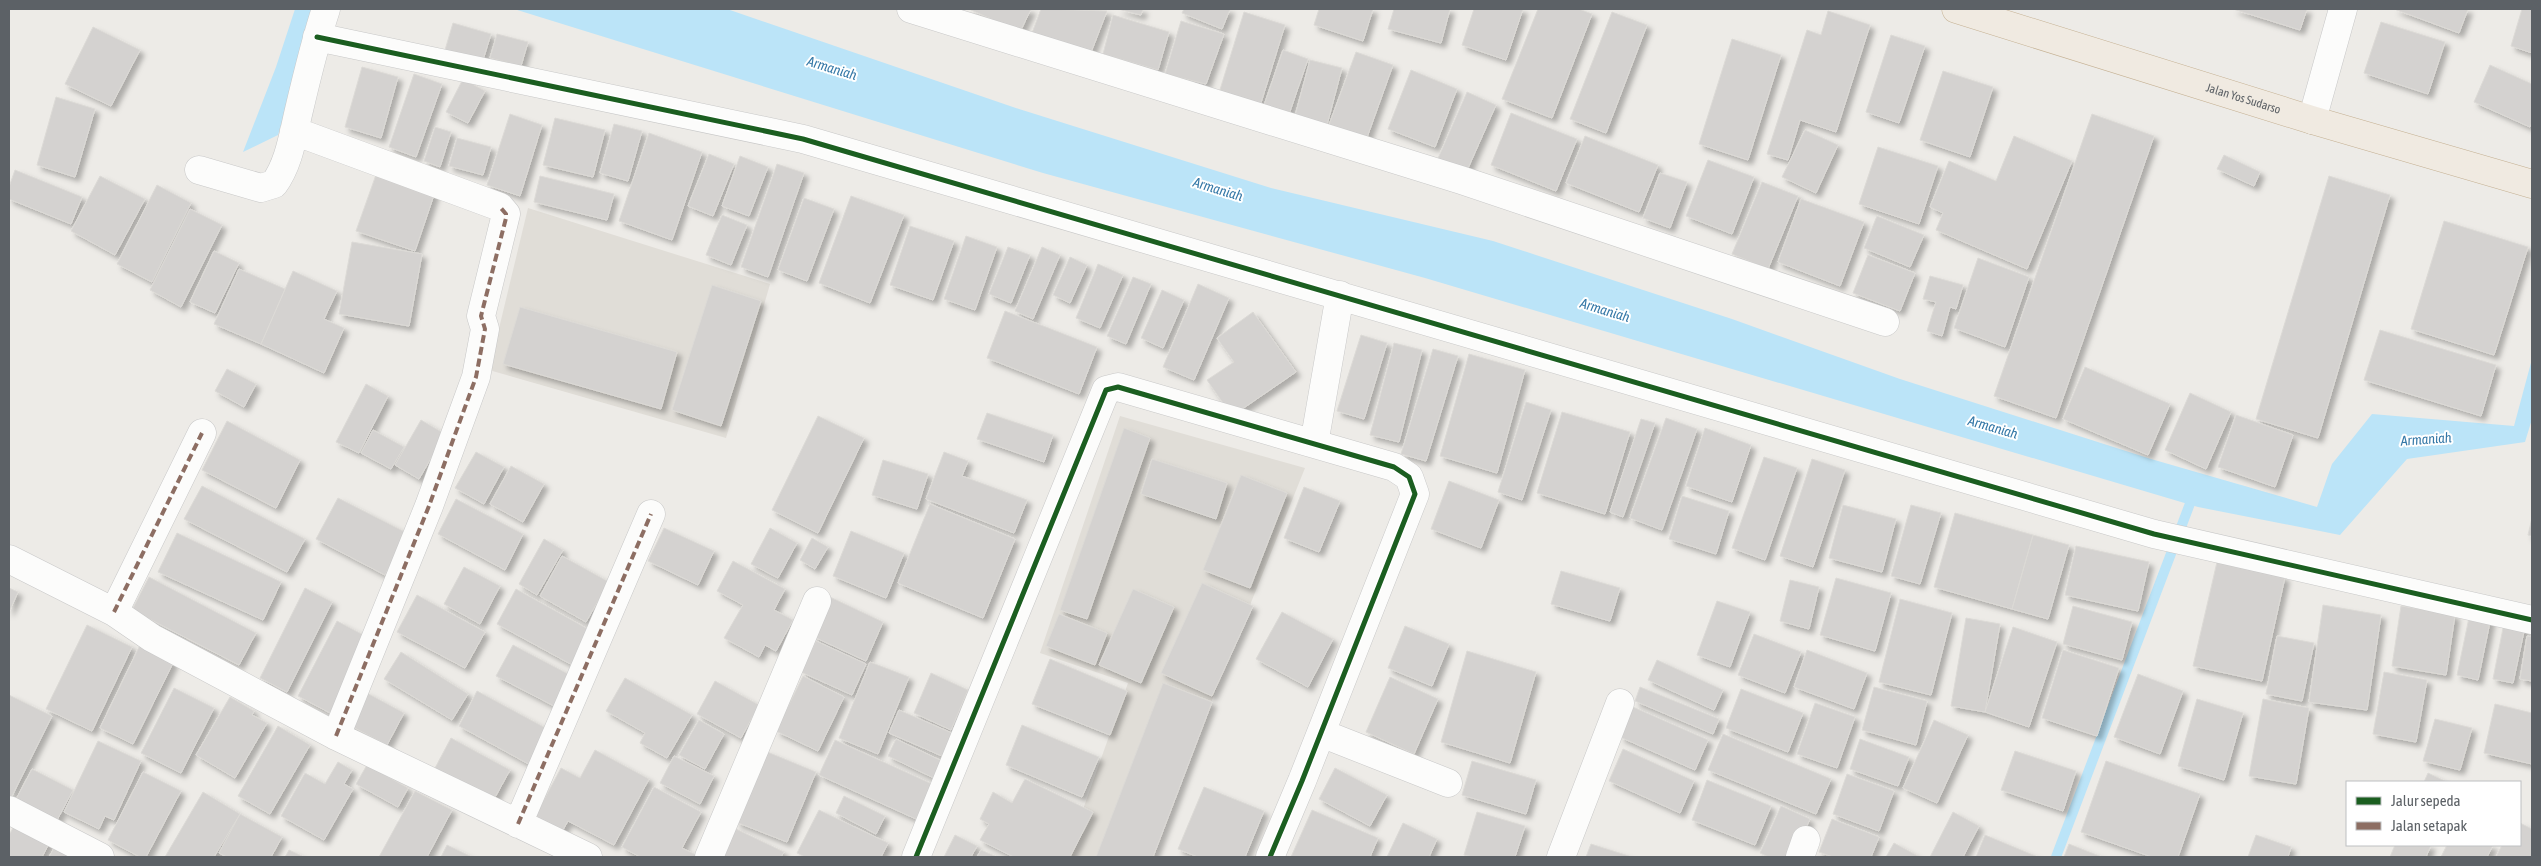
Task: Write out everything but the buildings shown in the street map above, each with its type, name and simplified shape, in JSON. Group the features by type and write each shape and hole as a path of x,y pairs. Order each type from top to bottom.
{"highway":[{"name":"Jalan Yos Sudarso","path":"1956,9 2007,16 2312,120 2532,184"}],"street":[{"path":"199,170 261,188 269,187 279,177 294,131 317,37 326,9"},
{"path":"910,9 1461,180 1885,322"},
{"path":"2312,120 2343,9"},
{"path":"317,37 803,139 2154,534 2211,549 2532,620"},
{"path":"294,131 500,207 506,214 481,316 485,329 476,377 429,506 336,736"},
{"path":"1314,444 1340,295"},
{"path":"916,857 1106,390 1118,387 1394,467 1409,477 1415,494 1270,857"},
{"path":"114,612 202,433"},
{"path":"518,824 651,514"},
{"path":"9,559 114,612 152,638 336,736 588,857"},
{"path":"709,857 817,600"},
{"path":"1561,857 1620,704"},
{"path":"1321,732 1448,784"},
{"path":"9,810 100,857"}],"shaded area":[{"path":"528,208 770,284 726,438 489,370"},
{"path":"1120,416 1305,468 1149,857 1066,857 1128,683 1040,653"}],"water":[{"path":"295,9 319,9 278,135 243,152 276,67"},
{"name":"Armaniah","path":"514,9 727,9 1019,109 1271,188 1493,241 1732,319 1900,379 2151,459 2317,507 2332,464 2372,414 2514,426 2532,359 2532,419 2525,442 2407,459 2340,535 2198,507 1425,278 1043,173"}],"waterway":[{"path":"2056,857 2194,493"}],"marked path":[{"path":"336,736 429,506 476,377 485,329 481,316 506,218 506,214 500,207"},
{"path":"114,612 202,433"},
{"path":"518,824 651,514"}],"cycle path":[{"path":"317,37 803,139 2154,534 2532,620"},
{"path":"916,857 1106,390 1118,387 1394,467 1409,477 1415,494 1302,781 1270,857"}]}
